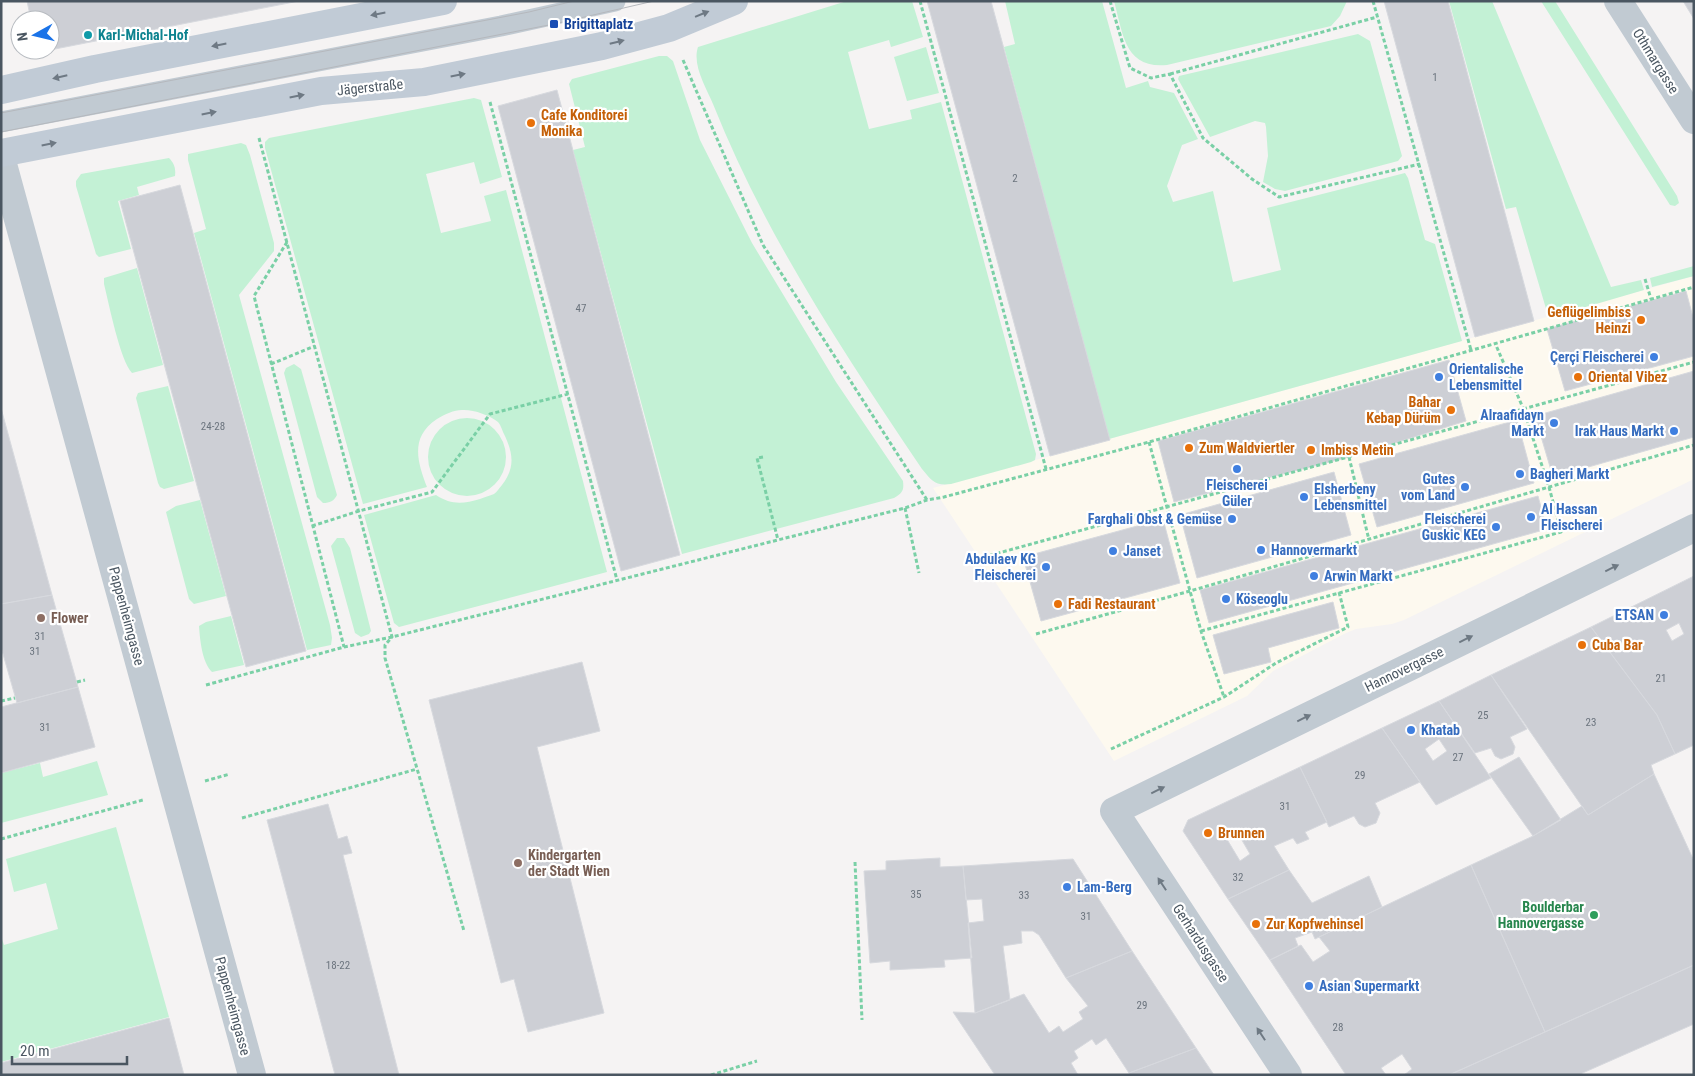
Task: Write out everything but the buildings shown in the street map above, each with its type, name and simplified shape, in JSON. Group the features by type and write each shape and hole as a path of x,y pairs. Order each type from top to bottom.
{"main road":[{"path":"1,90 95,69 443,1"},
{"name":"Jägerstraße","path":"1,153 322,92 424,82 602,46 669,28 734,1"}],"street":[{"name":"Othmargasse","path":"1618,1 1694,120"},
{"name":"Pappenheimgasse","path":"1,157 252,1075"},
{"name":"Hannovergasse","path":"1114,811 1694,528"},
{"name":"Gerhardusgasse","path":"1114,811 1288,1075"}],"lane":[{"path":"1,122 501,26 615,1"}],"path":[{"path":"920,1 1046,468"},
{"path":"1110,1 1130,68 1151,78 1377,18"},
{"path":"1373,1 1471,350"},
{"path":"680,54 764,245 927,500"},
{"path":"1170,74 1203,138 1252,179 1279,196 1420,164"},
{"path":"490,99 617,580"},
{"path":"258,134 392,637"},
{"path":"287,242 254,296 344,647"},
{"path":"1645,279 1651,299"},
{"path":"206,685 344,647 392,637 905,508 927,500 1149,442 1694,287"},
{"path":"1201,631 1560,532 1549,487 1523,408 1495,343"},
{"path":"271,364 315,346"},
{"path":"984,557 1694,362"},
{"path":"312,526 358,511 432,492 490,414 568,394"},
{"path":"1149,442 1201,631 1224,697"},
{"path":"1036,634 1369,540 1694,445"},
{"path":"1349,456 1369,540"},
{"path":"763,457 758,458 778,540"},
{"path":"905,508 919,573"},
{"path":"1111,749 1224,697 1276,663 1348,627 1339,592"},
{"path":"392,637 385,645 385,658 464,931"},
{"path":"76,682 85,680"},
{"path":"1,701 15,698"},
{"path":"242,818 417,769"},
{"path":"202,782 230,774"},
{"path":"1,839 151,797"},
{"path":"855,862 862,1020"},
{"path":"712,1075 757,1061"}],"shaded area":[{"name":"Hannovermarkt","path":"1694,276 1694,479 1404,620 1392,624 1356,629 1346,633 1273,671 1247,696 1114,761 933,488 1109,440"}],"green space":[{"path":"847,1 912,1 923,37 891,47 889,40 848,52 869,129 912,119 910,110 941,102 1036,454 1035,460 1031,462 951,484 937,483 931,480 925,473 835,337 781,246 734,153 701,76 697,61 698,47"},
{"path":"1005,1 1102,1 1126,88 1148,81 1150,87 1174,93 1198,139 1182,145 1167,186 1173,202 1213,191 1233,282 1281,270 1267,208 1405,173 1425,240 1435,244 1462,341 1109,439 1004,47 1015,44"},
{"path":"1114,1 1347,1 1340,16 1331,26 1167,65 1153,65 1142,61 1134,55 1128,46 1123,36"},
{"path":"1449,1 1492,1 1611,287 1641,280 1644,290 1555,316 1547,312 1516,207 1506,209"},
{"path":"1541,1 1555,1 1677,196 1679,203 1675,206 1670,205"},
{"path":"1358,34 1370,41 1402,156 1398,161 1285,191 1275,189 1263,182 1268,156 1265,123 1255,121 1210,137 1178,79 1179,76"},
{"path":"926,47 939,93 907,101 894,57"},
{"path":"659,56 667,56 673,61 700,140 752,243 836,382 903,481 902,491 894,498 682,554 573,150 585,147 569,84 572,79"},
{"path":"474,98 481,100 502,177 480,184 474,162 426,174 441,233 491,221 484,196 506,190 607,572 399,627 394,623 364,515 436,495 447,501 463,503 494,494 502,485 509,472 512,459 511,453 498,422 486,415 466,410 449,413 428,426 419,442 419,459 427,487 363,504 265,148 265,142 269,138"},
{"path":"241,143 246,145 250,155 274,243 274,251 239,295 332,638 331,645 307,650 194,233 206,229 188,154"},
{"path":"169,158 174,166 175,176 137,187 139,195 118,201 131,249 99,257 96,254 76,181 81,174"},
{"path":"1694,266 1694,276 1652,287 1650,278"},
{"path":"137,268 163,365 132,373 119,344 104,278"},
{"path":"294,364 301,369 337,495 328,503 323,503 317,497 284,373 286,368"},
{"path":"168,386 194,481 164,489 158,483 136,398 138,393"},
{"path":"467,418 482,421 494,430 503,442 506,457 503,472 494,484 482,493 467,496 452,493 440,484 431,472 428,457 431,442 440,430 452,421"},
{"path":"200,500 226,596 194,604 189,599 166,512 176,506"},
{"path":"337,538 344,538 350,548 371,631 369,634 361,637 355,633 331,546"},
{"path":"231,616 244,665 212,672 204,657 199,626 206,622"},
{"path":"97,761 108,795 1,823 1,773 40,763 43,777"},
{"path":"116,827 169,1017 1,1062 1,936 4,945 58,929 46,883 14,892 6,859"}],"tram line":[{"path":"1,113 529,12 574,1"},
{"path":"1,132 554,24 654,1"}],"place":[{"name":"Brigittaplatz","path":"554,24"},
{"name":"Karl-Michal-Hof","path":"88,35"},
{"name":"Cafe Konditorei Monika","path":"531,123"},
{"name":"Geflügelimbiss Heinzi","path":"1641,320"},
{"name":"Çerçi Fleischerei","path":"1654,357"},
{"name":"Orientalische Lebensmittel","path":"1439,377"},
{"name":"Oriental Vibez","path":"1578,377"},
{"name":"Bahar Kebap Dürüm","path":"1451,410"},
{"name":"Alraafidayn Markt","path":"1554,423"},
{"name":"Irak Haus Markt","path":"1674,431"},
{"name":"Zum Waldviertler","path":"1189,448"},
{"name":"Imbiss Metin","path":"1311,450"},
{"name":"Fleischerei Güler","path":"1237,469"},
{"name":"Bagheri Markt","path":"1520,474"},
{"name":"Gutes vom Land","path":"1465,487"},
{"name":"Elsherbeny Lebensmittel","path":"1304,497"},
{"name":"Al Hassan Fleischerei","path":"1531,517"},
{"name":"Farghali Obst & Gemüse","path":"1232,519"},
{"name":"Fleischerei Guskic KEG","path":"1496,527"},
{"name":"Hannovermarkt","path":"1261,550"},
{"name":"Janset","path":"1113,551"},
{"name":"Abdulaev KG Fleischerei","path":"1046,567"},
{"name":"Arwin Markt","path":"1314,576"},
{"name":"Köseoglu","path":"1226,599"},
{"name":"Fadi Restaurant","path":"1058,604"},
{"name":"ETSAN","path":"1664,615"},
{"name":"Flower","path":"41,618"},
{"name":"Cuba Bar","path":"1582,645"},
{"name":"Khatab","path":"1411,730"},
{"name":"Brunnen","path":"1208,833"},
{"name":"Kindergarten der Stadt Wien","path":"518,863"},
{"name":"Lam-Berg","path":"1067,887"},
{"name":"Boulderbar Hannovergasse","path":"1594,915"},
{"name":"Zur Kopfwehinsel","path":"1256,924"},
{"name":"Asian Supermarkt","path":"1309,986"}]}
